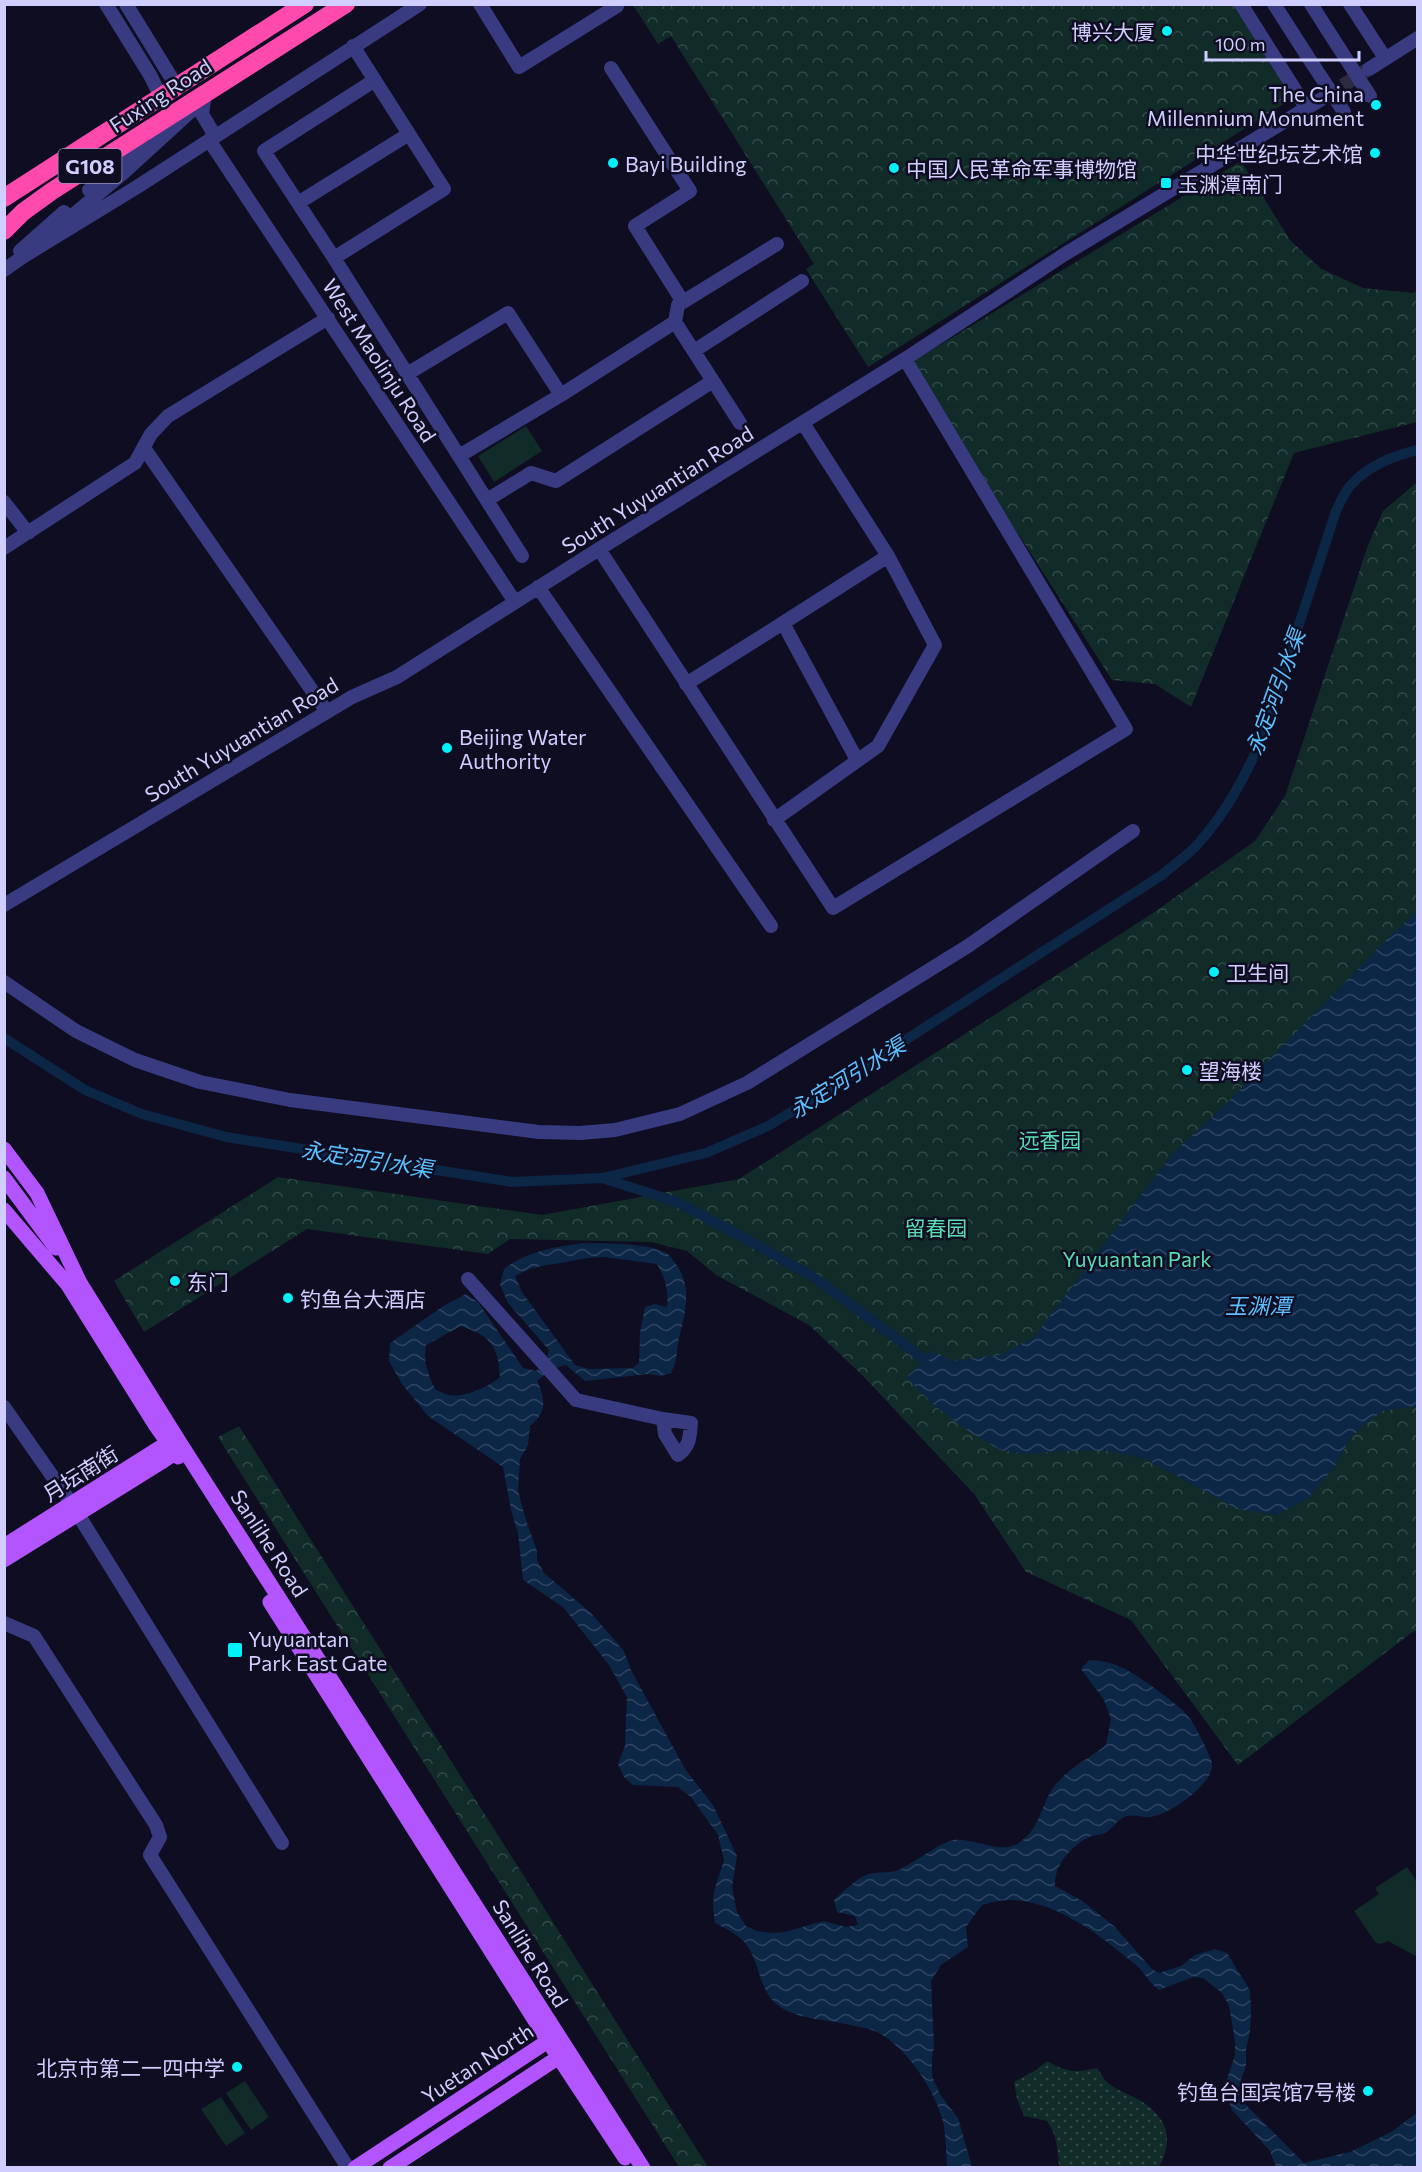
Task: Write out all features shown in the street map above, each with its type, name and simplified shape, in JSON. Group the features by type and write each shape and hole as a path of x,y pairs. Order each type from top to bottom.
{"highway":[{"name":"Fuxing Road","path":"4,198 305,4"},
{"name":"Fuxing Road","path":"4,231 23,212 52,191 346,4"}],"main road":[{"name":"Sanlihe Road","path":"4,1149 38,1193 74,1284 174,1446 554,2040 643,2168"},
{"path":"4,1178 74,1284"},
{"name":"Sanlihe Road","path":"4,1210 74,1284"},
{"name":"月坛南街","path":"4,1546 74,1508 174,1446"},
{"path":"4,1560 74,1508"},
{"name":"Sanlihe Road","path":"554,2040 559,2057 631,2168"},
{"name":"Yuetan North","path":"355,2168 554,2040"},
{"name":"Yuetan North","path":"390,2168 559,2057"}],"street":[{"path":"106,4 161,97"},
{"path":"126,4 177,87"},
{"path":"4,270 420,4"},
{"path":"484,6 519,68 617,6 616,4"},
{"path":"1241,4 1307,109"},
{"path":"1274,4 1344,112"},
{"path":"1311,4 1370,96"},
{"path":"1350,4 1385,58"},
{"path":"1369,69 1418,38"},
{"path":"334,258 444,189 353,46"},
{"path":"150,75 164,66"},
{"path":"611,68 690,191 635,226 683,302"},
{"path":"24,256 243,69"},
{"path":"375,80 264,151 522,556"},
{"name":"South Yuyuantian Road","path":"4,905 352,696 397,677 598,549 905,360 1065,254 1325,97"},
{"name":"West Maolinju Road","path":"204,100 202,114 212,138 515,602"},
{"path":"4,265 180,109"},
{"path":"298,203 409,135"},
{"path":"4,189 41,174"},
{"path":"740,423 675,322 678,305 777,244"},
{"path":"694,351 802,281"},
{"path":"407,374 508,313 561,395"},
{"path":"4,548 135,463 151,434 168,416 328,318"},
{"path":"459,456 561,395 675,322"},
{"path":"598,549 833,908 1126,729 905,360"},
{"path":"487,500 531,473 556,481 713,381"},
{"path":"774,820 878,746 935,645 888,556 804,423"},
{"path":"144,448 327,712"},
{"path":"4,502 27,533"},
{"path":"686,684 888,556"},
{"path":"538,587 771,926"},
{"path":"783,623 857,760"},
{"path":"4,982 76,1031 135,1060 201,1082 290,1100 538,1132 580,1133 615,1130 680,1114 747,1083 968,946 1133,831"},
{"path":"468,1279 576,1400 663,1419"},
{"path":"4,1407 74,1508 282,1843"},
{"path":"4,1623 34,1636 156,1825 160,1838 150,1855 348,2168"}],"green space":[{"name":"中国人民革命军事博物馆","path":"633,5 1234,5 1293,98 868,367 806,269 814,264 671,36 658,44"},
{"path":"1241,161 1290,240 1320,268 1363,288 1413,293 1417,291 1417,422 1294,453 1191,707 1155,684 1112,680 909,364"},
{"path":"526,426 542,451 494,482 478,456"},
{"name":"Yuyuantan Park","path":"1417,482 1417,1632 1414,1631 1238,1765 1131,1620 1026,1572 974,1494 861,1374 809,1325 716,1275 687,1251 651,1242 510,1239 488,1254 307,1229 144,1332 114,1281 278,1177 542,1215 739,1179 1150,915 1255,841 1285,796 1368,545 1383,511"},
{"path":"239,1426 708,2167 679,2167 218,1437"},
{"path":"1407,1867 1417,1882 1417,1957 1388,1941 1381,1944 1376,1943 1354,1911 1379,1894 1375,1888"},
{"path":"1047,2061 1071,2071 1097,2068 1105,2080 1150,2108 1163,2122 1166,2130 1166,2148 1159,2167 1059,2167 1053,2132 1047,2121 1024,2116 1017,2099 1014,2082"},
{"path":"245,2081 269,2117 251,2130 226,2093"},
{"path":"221,2097 245,2133 226,2146 201,2109"}],"water":[{"name":"玉渊潭","path":"1417,912 1417,1406 1383,1411 1366,1423 1350,1438 1334,1468 1307,1499 1277,1515 1237,1509 1146,1459 1107,1451 1026,1454 1000,1450 971,1433 936,1407 906,1377 931,1351 953,1361 999,1355 1034,1337 1173,1153 1223,1107 1391,935"},
{"path":"584,1243 637,1245 657,1249 666,1253 678,1267 685,1284 686,1302 674,1367 671,1373 661,1376 647,1374 585,1381 566,1365 550,1371 537,1381 543,1400 542,1411 530,1426 528,1445 520,1459 518,1490 537,1551 537,1560 544,1573 590,1612 624,1651 631,1670 685,1769 713,1805 737,1856 732,1887 737,1912 746,1926 757,1931 772,1933 785,1932 823,1921 846,1927 858,1925 855,1916 837,1912 834,1900 862,1877 898,1870 954,1840 994,1847 1010,1847 1017,1844 1036,1824 1050,1792 1061,1778 1106,1745 1111,1719 1104,1700 1081,1669 1089,1660 1116,1665 1145,1682 1184,1711 1200,1736 1211,1759 1212,1767 1210,1774 1197,1790 1168,1811 1151,1817 1134,1815 1125,1817 1107,1832 1089,1837 1076,1846 1065,1857 1057,1871 1055,1886 1081,1900 1114,1926 1152,1969 1159,1973 1181,1966 1195,1955 1215,1949 1227,1953 1250,1990 1250,2031 1239,2098 1304,2163 1350,2152 1391,2132 1417,2113 1417,2167 1276,2167 1270,2151 1232,2110 1224,2088 1235,2055 1235,2041 1229,2006 1222,1993 1203,1978 1193,1977 1159,1990 1137,1966 1094,1932 1044,1906 1006,1900 982,1905 966,1927 968,1947 941,1965 931,1981 934,2046 932,2076 941,2096 958,2118 972,2167 947,2167 941,2113 919,2072 899,2048 877,2032 796,2014 773,2001 764,1987 752,1954 745,1943 715,1923 714,1891 724,1860 718,1835 691,1797 678,1787 633,1785 624,1777 618,1764 625,1746 627,1697 609,1665 563,1607 523,1580 518,1533 503,1467 428,1416 402,1384 389,1361 390,1343 445,1305 466,1294 478,1302 523,1368 536,1371 546,1361 549,1350 508,1303 500,1285 504,1269 532,1254","holes":["604,1257 657,1264 666,1285 667,1307 655,1304 645,1307 640,1332 639,1363 633,1368 589,1369 575,1365 522,1292 515,1276 538,1267","461,1326 479,1334 491,1344 497,1357 500,1377 476,1391 462,1395 449,1395 435,1389 427,1368 426,1345"]}],"waterway":[{"name":"永定河引水渠","path":"4,1038 85,1090 142,1114 226,1137 512,1182 602,1178 706,1153 768,1126 823,1093 1162,875 1193,849 1226,807 1242,781 1262,738 1336,511 1344,495 1357,479 1372,468 1400,455 1418,450"},
{"path":"602,1178 677,1202 750,1241 818,1280 924,1359"}],"tunnel":[{"path":"1325,97 1367,70"}],"place":[{"name":"博兴大厦","path":"1167,31"},
{"name":"The China Millennium Monument","path":"1376,105"},
{"name":"中华世纪坛艺术馆","path":"1375,153"},
{"name":"Bayi Building","path":"613,163"},
{"name":"中国人民革命军事博物馆","path":"894,168"},
{"name":"玉渊潭南门","path":"1166,183"},
{"name":"Beijing Water Authority","path":"447,748"},
{"name":"卫生间","path":"1214,972"},
{"name":"望海楼","path":"1187,1070"},
{"name":"东门","path":"175,1281"},
{"name":"钓鱼台大酒店","path":"288,1298"},
{"name":"Yuyuantan Park East Gate","path":"235,1650"},
{"name":"北京市第二一四中学","path":"237,2067"},
{"name":"钓鱼台国宾馆7号楼","path":"1368,2091"}],"park label":[{"name":"远香园","path":"1050,1139"},
{"name":"留春园","path":"936,1227"}]}
